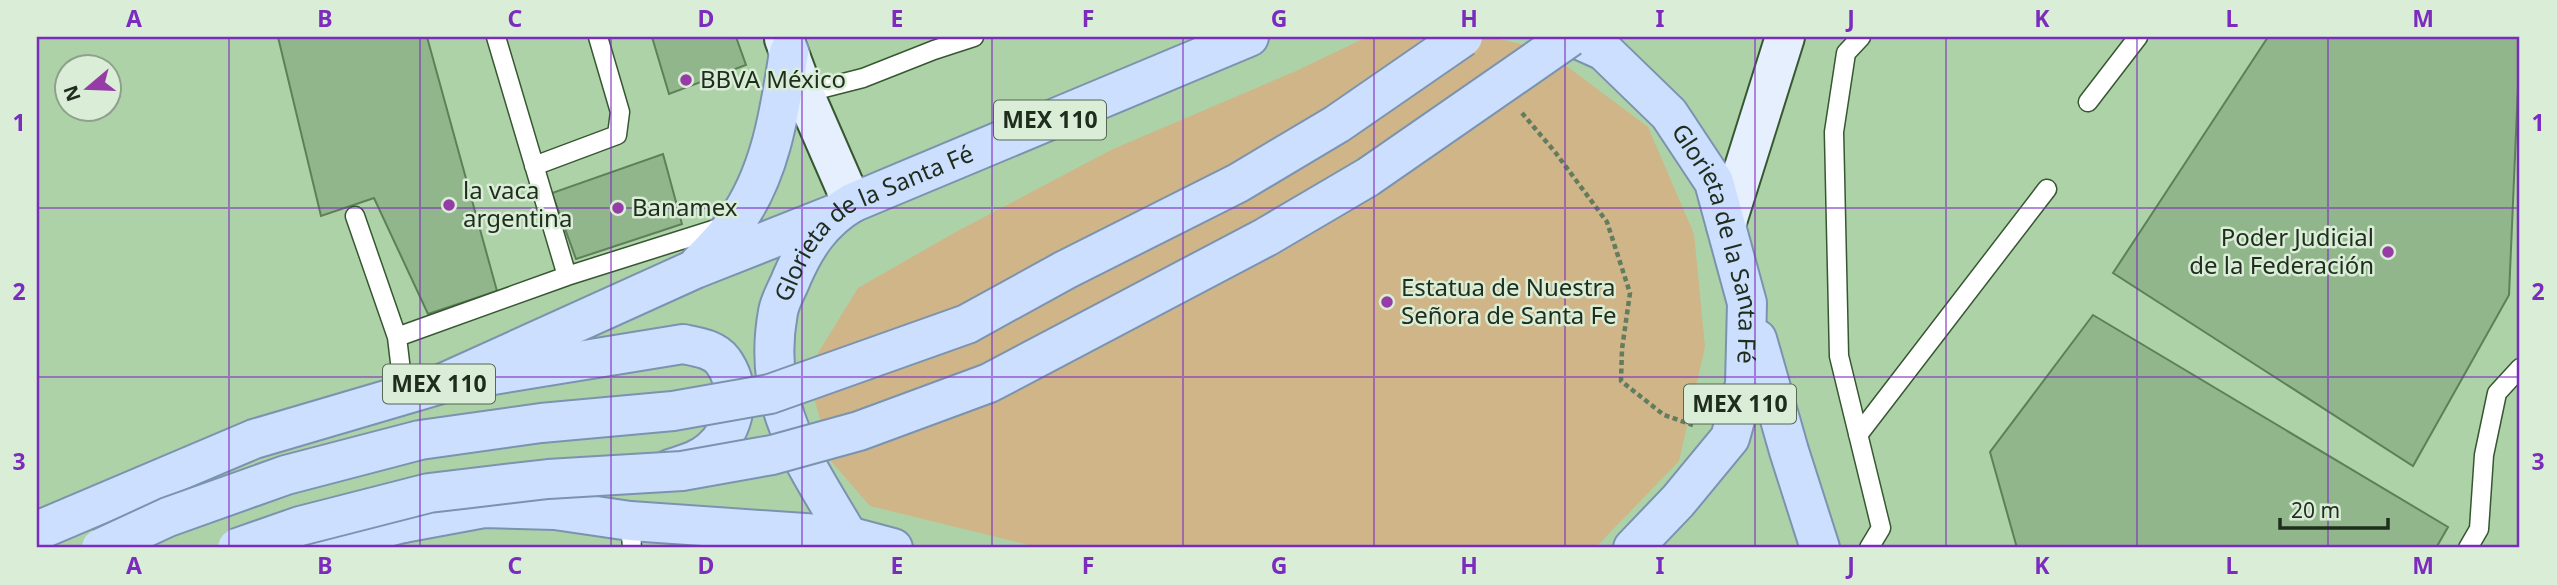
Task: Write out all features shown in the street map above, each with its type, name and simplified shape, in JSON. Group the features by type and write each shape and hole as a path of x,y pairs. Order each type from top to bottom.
{"main road":[{"name":"Glorieta de la Santa Fé","path":"848,536 795,446 778,398 774,370 778,310 803,251 842,209 1249,37"},
{"path":"101,548 169,517 286,475 407,444 541,423 673,411 770,394 967,324 1065,270 1238,183 1337,124 1463,37"},
{"path":"237,548 300,526 429,493 548,478 682,471 772,455 859,430 989,383 1266,237 1345,190 1572,37"},
{"name":"Glorieta de la Santa Fé","path":"1572,37 1604,51 1669,114 1714,182 1747,303 1745,384 1730,438 1678,501 1633,548"},
{"path":"1726,225 1784,37"},
{"path":"786,44 842,209"},
{"path":"695,270 736,222 759,180 778,119 786,44"},
{"name":"MEX 110","path":"37,531 254,439 441,384 695,270 842,209"},
{"path":"1747,303 1788,451 1820,548"},
{"path":"403,523 469,494 497,488 618,478 665,471 696,461 713,449 729,429 735,409 732,381 722,360 706,348 683,344 441,384"},
{"path":"309,548 403,523 484,508 555,510 631,535 848,536 893,548"}],"lane":[{"path":"496,37 567,276"},
{"path":"534,166 617,135 620,112 598,37"},
{"path":"804,93 863,78 974,37"},
{"path":"1861,37 1846,53 1834,132 1839,356 1881,528 1869,548"},
{"path":"2088,103 2138,37"},
{"path":"1858,435 2047,189"},
{"path":"355,216 397,337 404,396"},
{"path":"397,337 567,276 676,244 736,222"},
{"path":"2468,548 2479,529 2484,455 2497,393 2520,368"}],"path":[{"path":"1514,104 1555,152 1607,222 1630,292 1622,349 1621,381 1664,415 1730,438"}],"shaded area":[{"path":"1367,37 1492,37 1545,50 1648,127 1694,234 1705,347 1679,461 1595,548 1042,548 870,506 831,461 807,371 858,288 954,233 1111,150 1296,71"}],"building":[{"path":"278,37 427,37 497,291 428,314 374,198 321,216"},
{"name":"BBVA México","path":"652,37 736,37 746,65 669,94"},
{"path":"2268,37 2516,37 2520,40 2509,295 2413,466 2113,273"},
{"name":"Banamex","path":"663,154 682,224 576,259 552,193"},
{"path":"2093,315 2448,527 2436,548 2017,548 1990,452"}],"place":[{"name":"BBVA México","path":"686,80"},
{"name":"la vaca argentina","path":"449,205"},
{"name":"Banamex","path":"618,208"},
{"name":"Poder Judicial de la Federación","path":"2388,252"},
{"name":"Estatua de Nuestra Señora de Santa Fe","path":"1387,302"}]}
